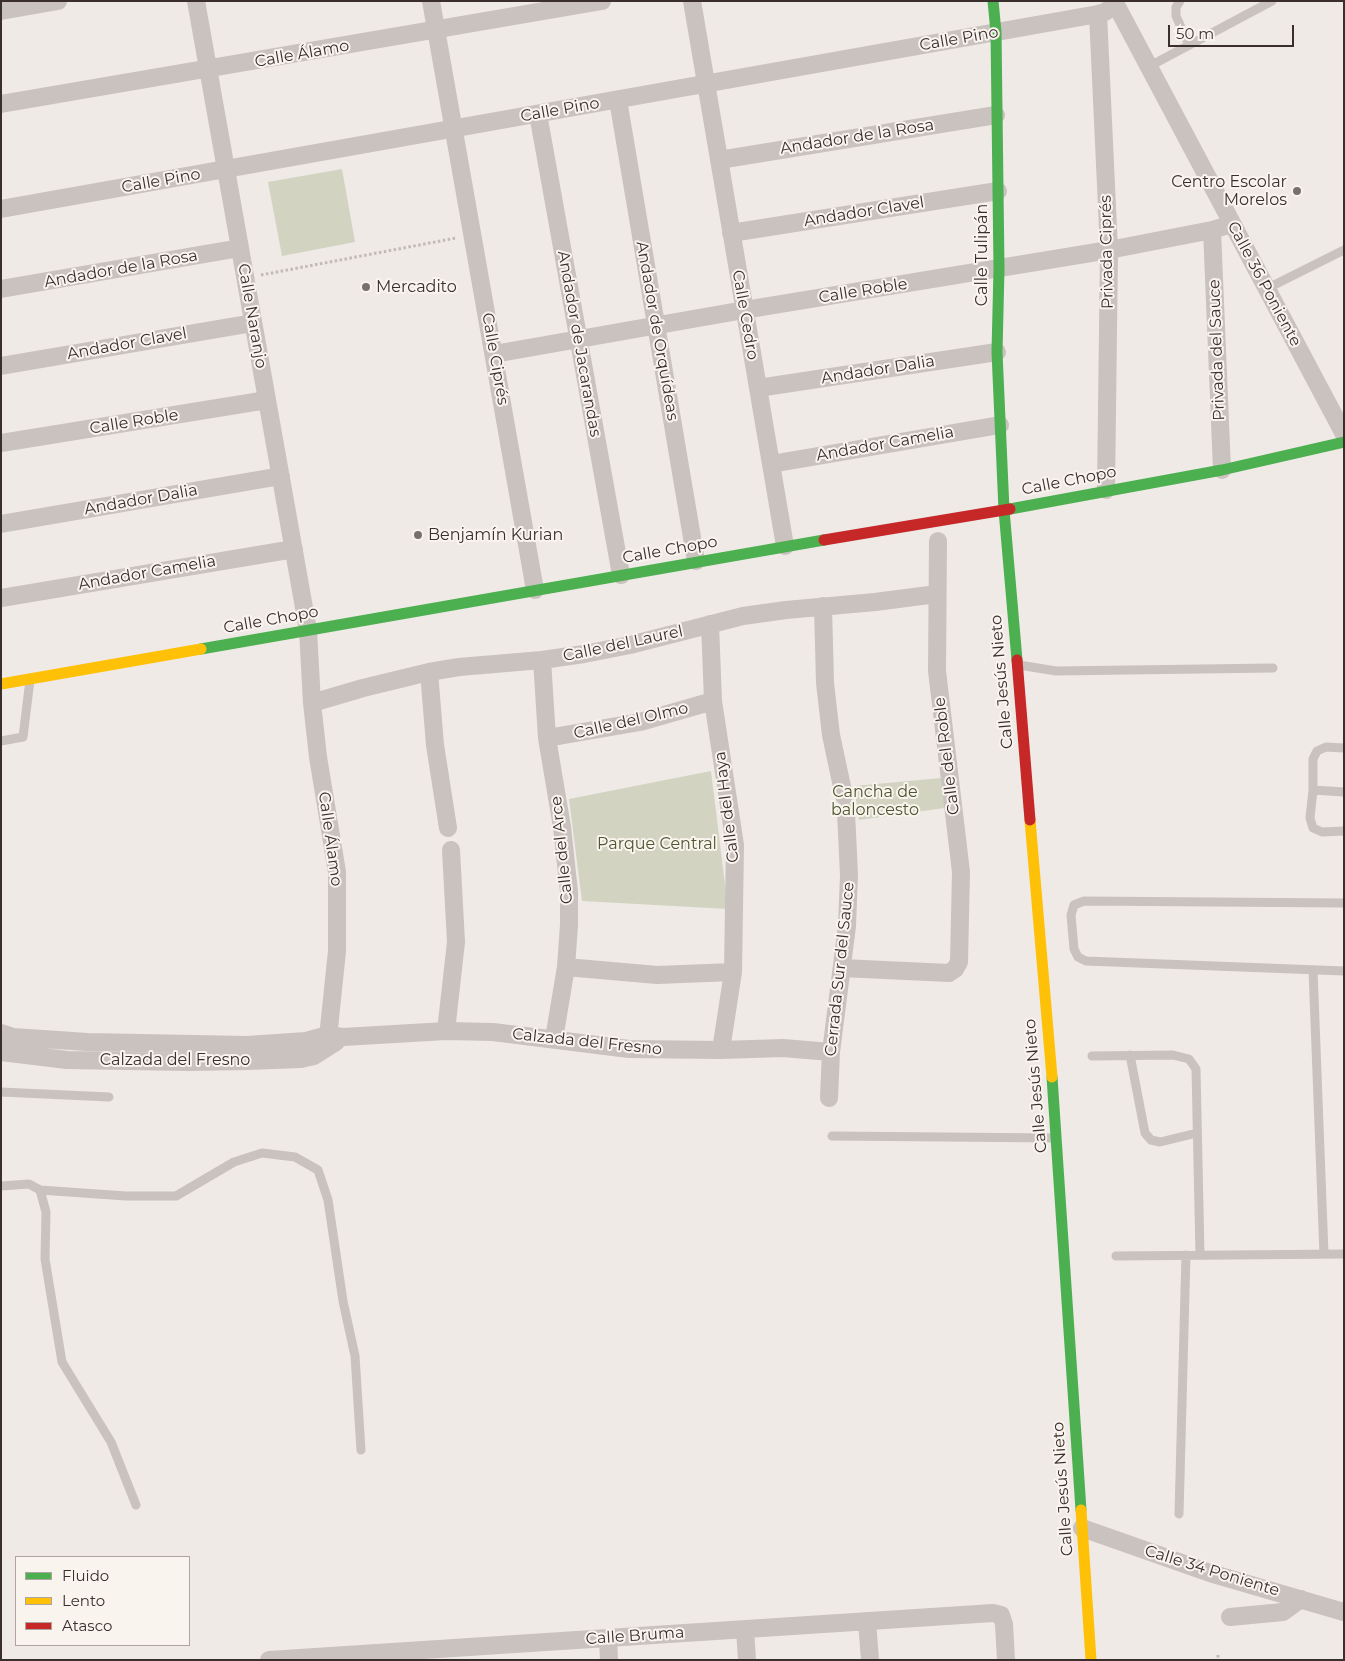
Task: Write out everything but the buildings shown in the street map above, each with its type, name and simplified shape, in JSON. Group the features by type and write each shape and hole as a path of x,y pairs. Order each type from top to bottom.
{"street":[{"path":"1,11 58,1"},
{"name":"Calle Naranjo","path":"196,1 308,630"},
{"name":"Calle Ciprés","path":"431,1 535,590"},
{"name":"Calle Álamo","path":"1,104 602,1"},
{"name":"Calle Cedro","path":"692,1 785,546"},
{"name":"Calle Tulipán","path":"992,1 996,32 999,269 997,352 1004,510"},
{"name":"Calle Pino","path":"1,209 1098,14 1105,12 1115,3"},
{"name":"Calle 36 Poniente","path":"1115,3 1344,434"},
{"name":"Privada Ciprés","path":"1098,14 1109,250 1106,490"},
{"name":"Andador de Orquídeas","path":"618,100 696,562"},
{"name":"Andador de Jacarandas","path":"538,114 621,575"},
{"name":"Andador de la Rosa","path":"718,160 996,115"},
{"name":"Andador Clavel","path":"731,233 998,191"},
{"name":"Calle Roble","path":"494,354 744,310 1109,250 1212,230 1232,224"},
{"name":"Privada del Sauce","path":"1212,230 1222,470"},
{"name":"Andador de la Rosa","path":"1,289 240,248"},
{"name":"Andador Clavel","path":"1,366 254,323"},
{"name":"Andador Dalia","path":"758,388 997,352"},
{"name":"Calle Roble","path":"1,443 267,400"},
{"name":"Andador Camelia","path":"771,464 1000,425"},
{"name":"Calle Chopo","path":"1,684 785,546 1004,510 1222,470 1344,442"},
{"name":"Andador Dalia","path":"1,524 281,476"},
{"name":"Calle Jesús Nieto","path":"1004,510 1058,1138 1091,1660"},
{"name":"Calle del Roble","path":"842,968 949,974 960,962 961,872 937,671 938,541"},
{"name":"Andador Camelia","path":"1,598 294,549"},
{"name":"Calle del Laurel","path":"312,704 363,688 429,672 459,667 542,660 584,654 630,645 752,615 937,594"},
{"name":"Cerrada Sur del Sauce","path":"823,606 825,683 831,735 845,804 849,875 847,926 831,1052 829,1098"},
{"name":"Calle del Haya","path":"710,624 713,701 735,844 733,972 721,1050"},
{"name":"Calle Álamo","path":"308,630 312,704 318,757 337,872 337,951 333,1040"},
{"name":"Calle del Arce","path":"542,660 547,738 562,826 569,892 566,968 554,1039"},
{"path":"429,672 435,745 448,828"},
{"name":"Calle del Olmo","path":"547,738 640,722 713,701"},
{"path":"446,1031 456,942 451,850"},
{"path":"566,968 657,975 733,972"},
{"name":"Calzada del Fresno","path":"1,1033 13,1037 88,1042 247,1045 446,1031 493,1032 629,1049 721,1050 774,1048 831,1052"},
{"name":"Calzada del Fresno","path":"1,1052 67,1060 188,1062 301,1059 314,1056 333,1040"},
{"name":"Calle 34 Poniente","path":"1082,1528 1210,1573 1344,1612"},
{"path":"1230,1617 1284,1612 1301,1599"},
{"name":"Calle Bruma","path":"269,1660 474,1653 608,1638 993,1613 1001,1615 1004,1624 1006,1660"},
{"path":"867,1621 870,1660"},
{"path":"745,1629 747,1660"},
{"path":"608,1638 609,1660"}],"lane":[{"path":"1180,1 1176,7 1176,16 1189,45"},
{"path":"1148,67 1272,1"},
{"path":"1266,289 1344,250"},
{"path":"1017,665 1056,671 1274,668"},
{"path":"1,741 22,737 30,679"},
{"path":"1344,748 1326,747 1317,750 1313,760 1313,790 1310,818 1313,828 1322,832 1344,832"},
{"path":"1313,790 1344,792"},
{"path":"1344,904 1084,901 1074,905 1071,915 1074,949 1078,957 1086,960 1344,971"},
{"path":"1313,970 1324,1254"},
{"path":"1130,1055 1146,1133 1151,1140 1160,1142 1196,1133"},
{"path":"1092,1056 1173,1055 1189,1058 1196,1069 1200,1255"},
{"path":"1,1092 110,1097"},
{"path":"832,1136 1058,1138"},
{"path":"1,1186 29,1184 40,1190 126,1196 176,1196 234,1162 262,1153 295,1157 318,1170 328,1200 343,1300 355,1356 360,1450"},
{"path":"40,1190 46,1212 44,1259 62,1362 111,1442 136,1505"},
{"path":"1116,1256 1344,1254"},
{"path":"1179,1514 1186,1255"}],"path":[{"path":"245,278 473,235"},
{"path":"1218,1654 1218,1660"}],"green space":[{"path":"342,169 355,242 282,256 268,182"},
{"name":"Parque Central","path":"711,771 728,909 582,901 569,799"},
{"name":"Cancha de baloncesto","path":"941,778 945,808 859,820 854,786"}],"traffic: fast":[{"path":"993,1 996,32 999,269 997,352 1004,510 1017,660"},
{"path":"1010,509 1222,470 1344,442"},
{"path":"201,649 824,540"},
{"path":"1052,1077 1081,1510"}],"traffic: slow":[{"path":"1,684 201,649"},
{"path":"1030,820 1052,1077"},
{"path":"1081,1510 1091,1660"}],"traffic: jam":[{"path":"824,540 1010,509"},
{"path":"1017,660 1030,820"}],"place":[{"name":"Centro Escolar Morelos","path":"1297,191"},
{"name":"Mercadito","path":"366,287"},
{"name":"Benjamín Kurian","path":"418,535"}]}
